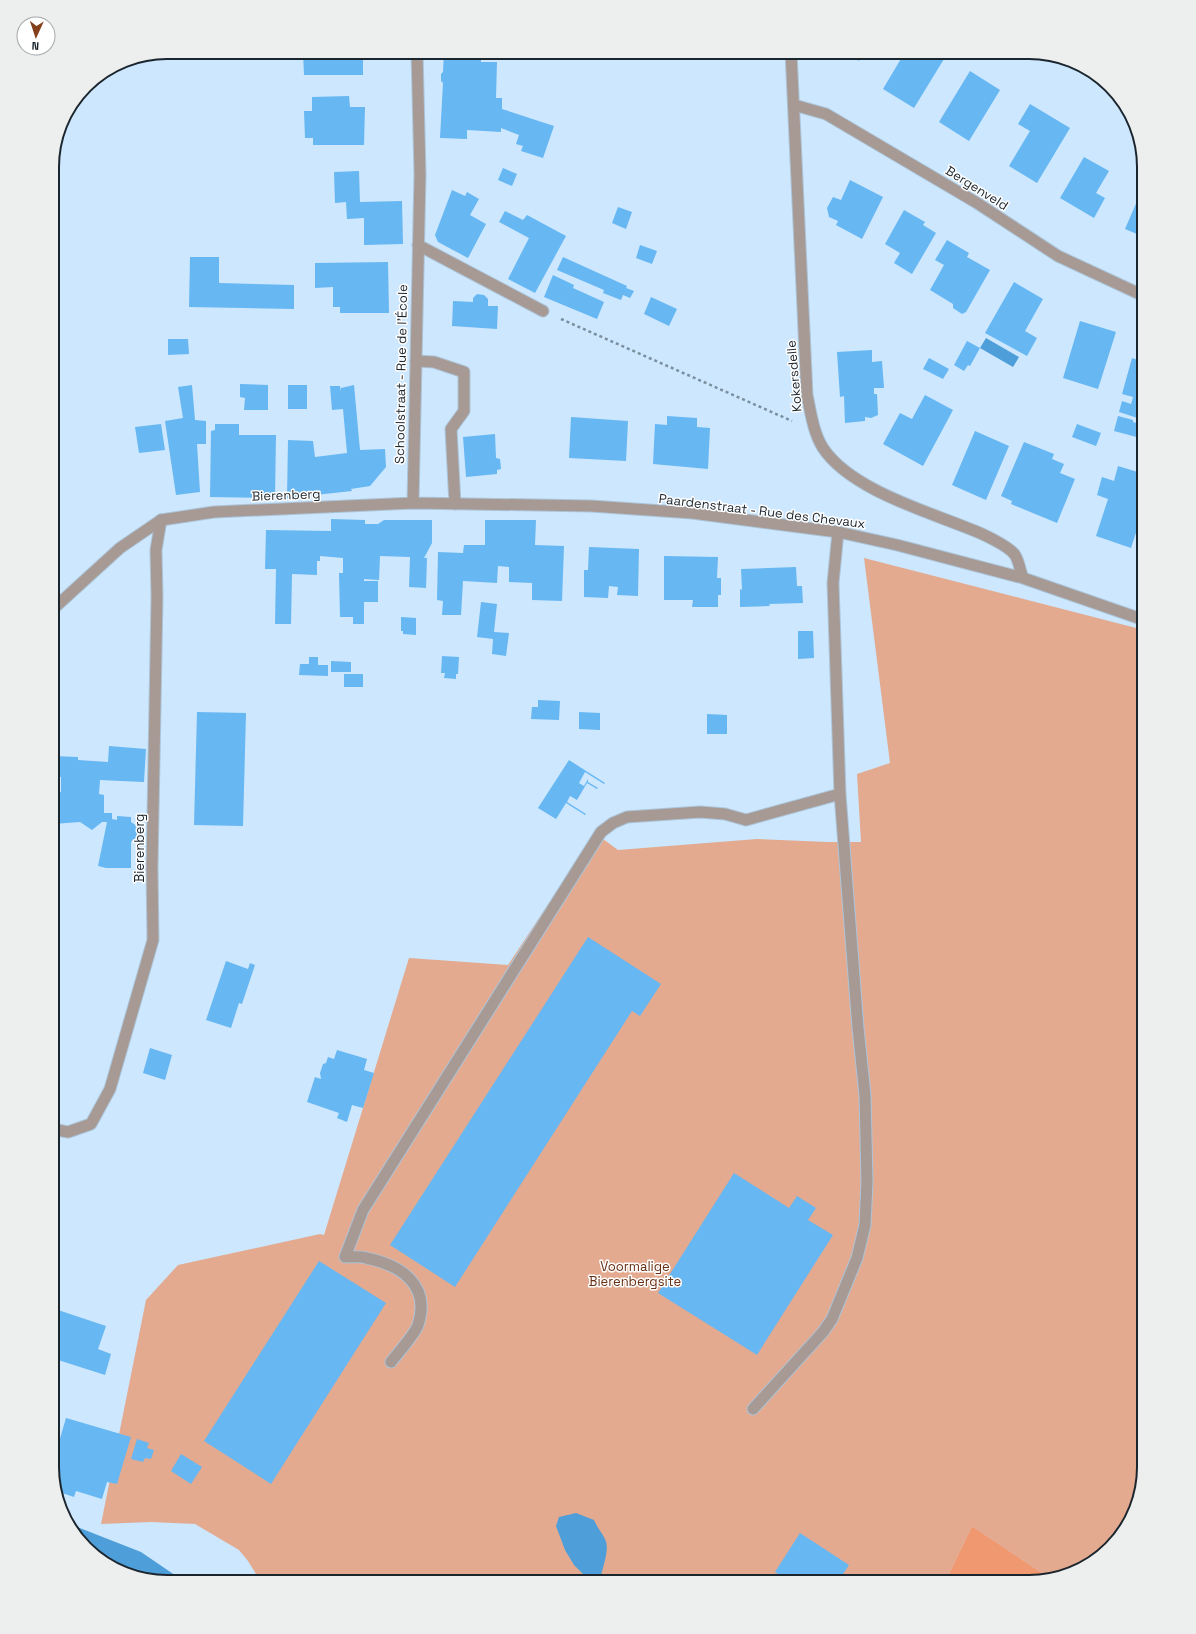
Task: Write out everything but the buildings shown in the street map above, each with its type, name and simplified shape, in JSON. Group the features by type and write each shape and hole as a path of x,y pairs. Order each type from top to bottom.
{"street":[{"name":"Schoolstraat - Rue de l'École","path":"412,503 420,174 417,59"},
{"name":"Kokersdelle","path":"791,59 807,396 815,431 830,458 851,476 882,493 991,538 1015,554 1023,578"},
{"name":"Bergenveld","path":"794,105 826,114 977,203 1058,256 1137,293"},
{"path":"418,245 543,311"},
{"path":"416,361 434,362 464,372 464,411 451,429 455,504"},
{"name":"Paardenstraat - Rue des Chevaux","path":"412,503 591,506 685,513 838,532 897,545 1023,578 1137,618"},
{"name":"Bierenberg","path":"59,604 120,548 161,520 214,512 412,503"},
{"name":"Bierenberg","path":"59,1130 68,1132 91,1124 110,1090 153,940 152,868 157,597 156,550 161,520"},
{"path":"753,1409 823,1332 832,1319 857,1258 865,1225 867,1182 866,1095 858,1028 840,794 833,583 838,532"},
{"path":"391,1362 418,1326 421,1310 420,1292 407,1276 388,1264 365,1257 345,1257 348,1246 363,1210 602,832 613,823 627,817 700,812 725,814 746,820 840,794"}],"path":[{"path":"543,311 815,431"}],"green space":[{"name":"Voormalige Bierenbergsite","path":"864,558 1137,628 1137,1467 1133,1495 1123,1521 1115,1533 1095,1553 1070,1567 1043,1574 972,1526 948,1575 257,1575 239,1550 195,1524 151,1522 101,1524 146,1300 178,1265 320,1234 324,1235 409,958 508,965 595,833 618,850 757,839 861,842 857,774 890,763"}],"shaded area":[{"path":"972,1526 1043,1574 1029,1575 948,1575"}],"water":[{"path":"986,338 1019,357 1013,367 980,348"},
{"path":"576,1513 594,1520 605,1539 607,1548 601,1575 584,1575 574,1565 565,1550 556,1526 559,1517"},
{"path":"77,1527 141,1552 175,1575 160,1575 139,1571 113,1561 101,1553"}]}
